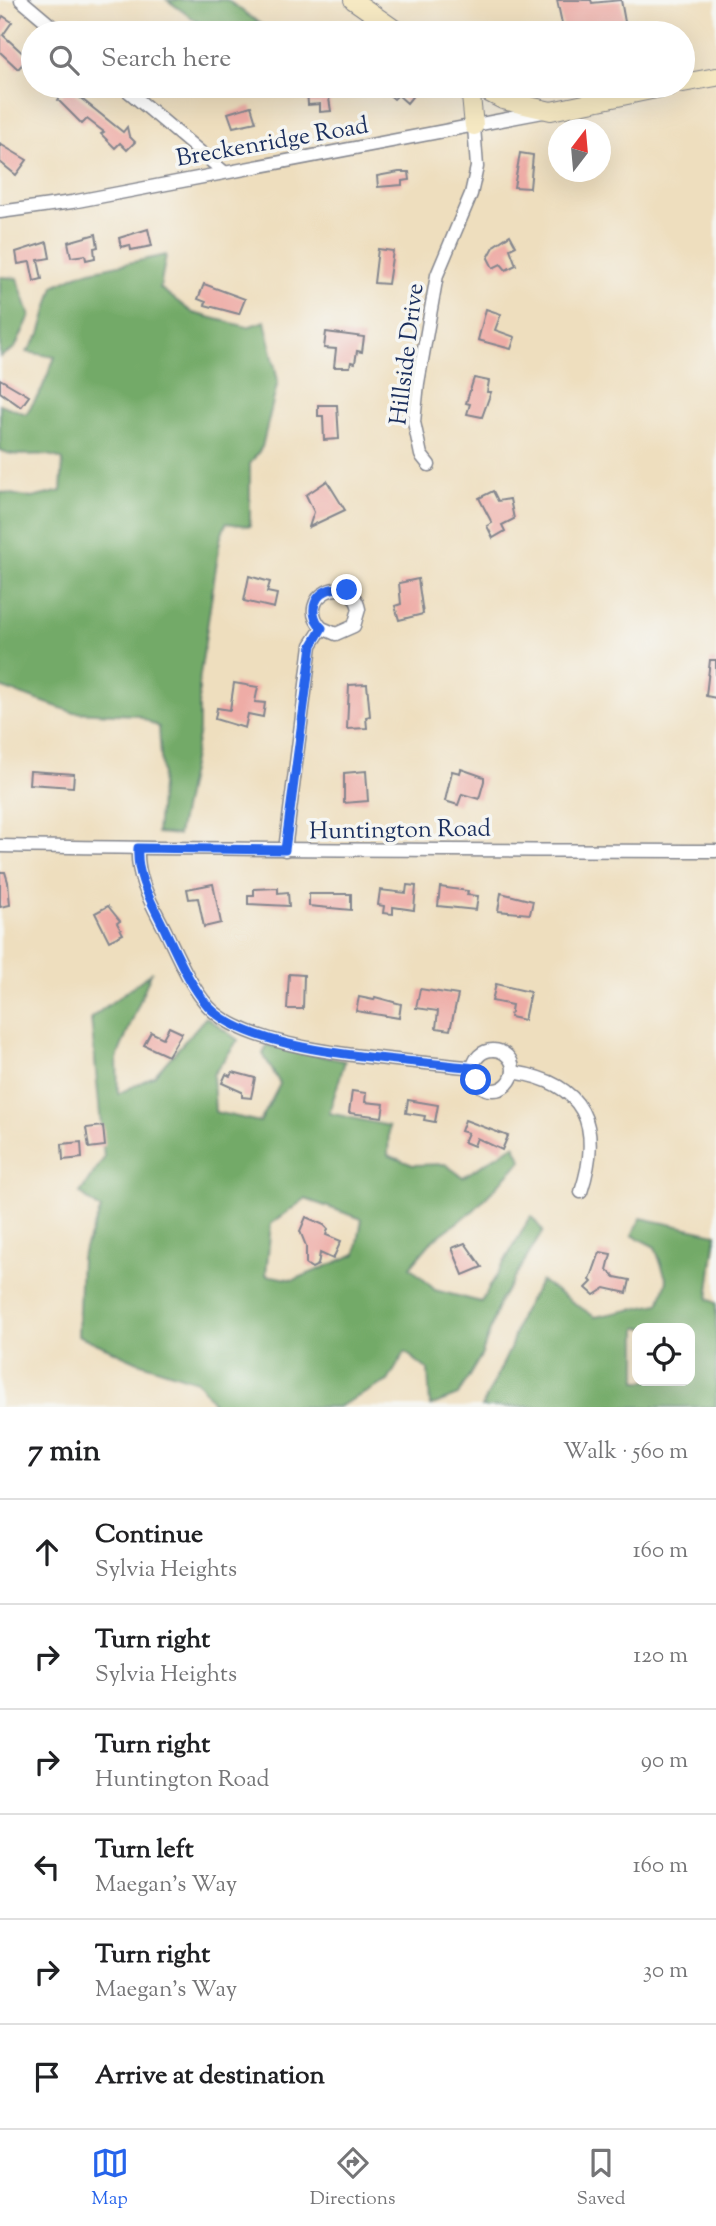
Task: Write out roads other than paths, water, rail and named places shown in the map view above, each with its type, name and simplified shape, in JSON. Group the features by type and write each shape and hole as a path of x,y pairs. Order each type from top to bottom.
{"main road":[{"path":"353,0 383,21"},
{"path":"695,81 716,77"},
{"path":"471,98 474,126"},
{"path":"499,98 551,111 613,98"}],"street":[{"path":"21,0 46,21"},
{"path":"136,98 224,172"},
{"name":"Breckenridge Road","path":"0,212 72,202 551,111"},
{"name":"Hillside Drive","path":"429,465 416,440 414,422 418,383 437,275 474,181 477,167 474,126"},
{"path":"285,850 312,645 322,628"},
{"name":"Huntington Road","path":"0,846 285,850 716,850"},
{"path":"138,848 137,869 178,958 209,1006 230,1023 257,1036 288,1044 474,1068"},
{"path":"495,1050 510,1059 513,1072 505,1086 489,1089 476,1080 474,1068 482,1054 495,1050"},
{"path":"513,1072 553,1082 580,1106 589,1127 591,1148 581,1192"}]}
